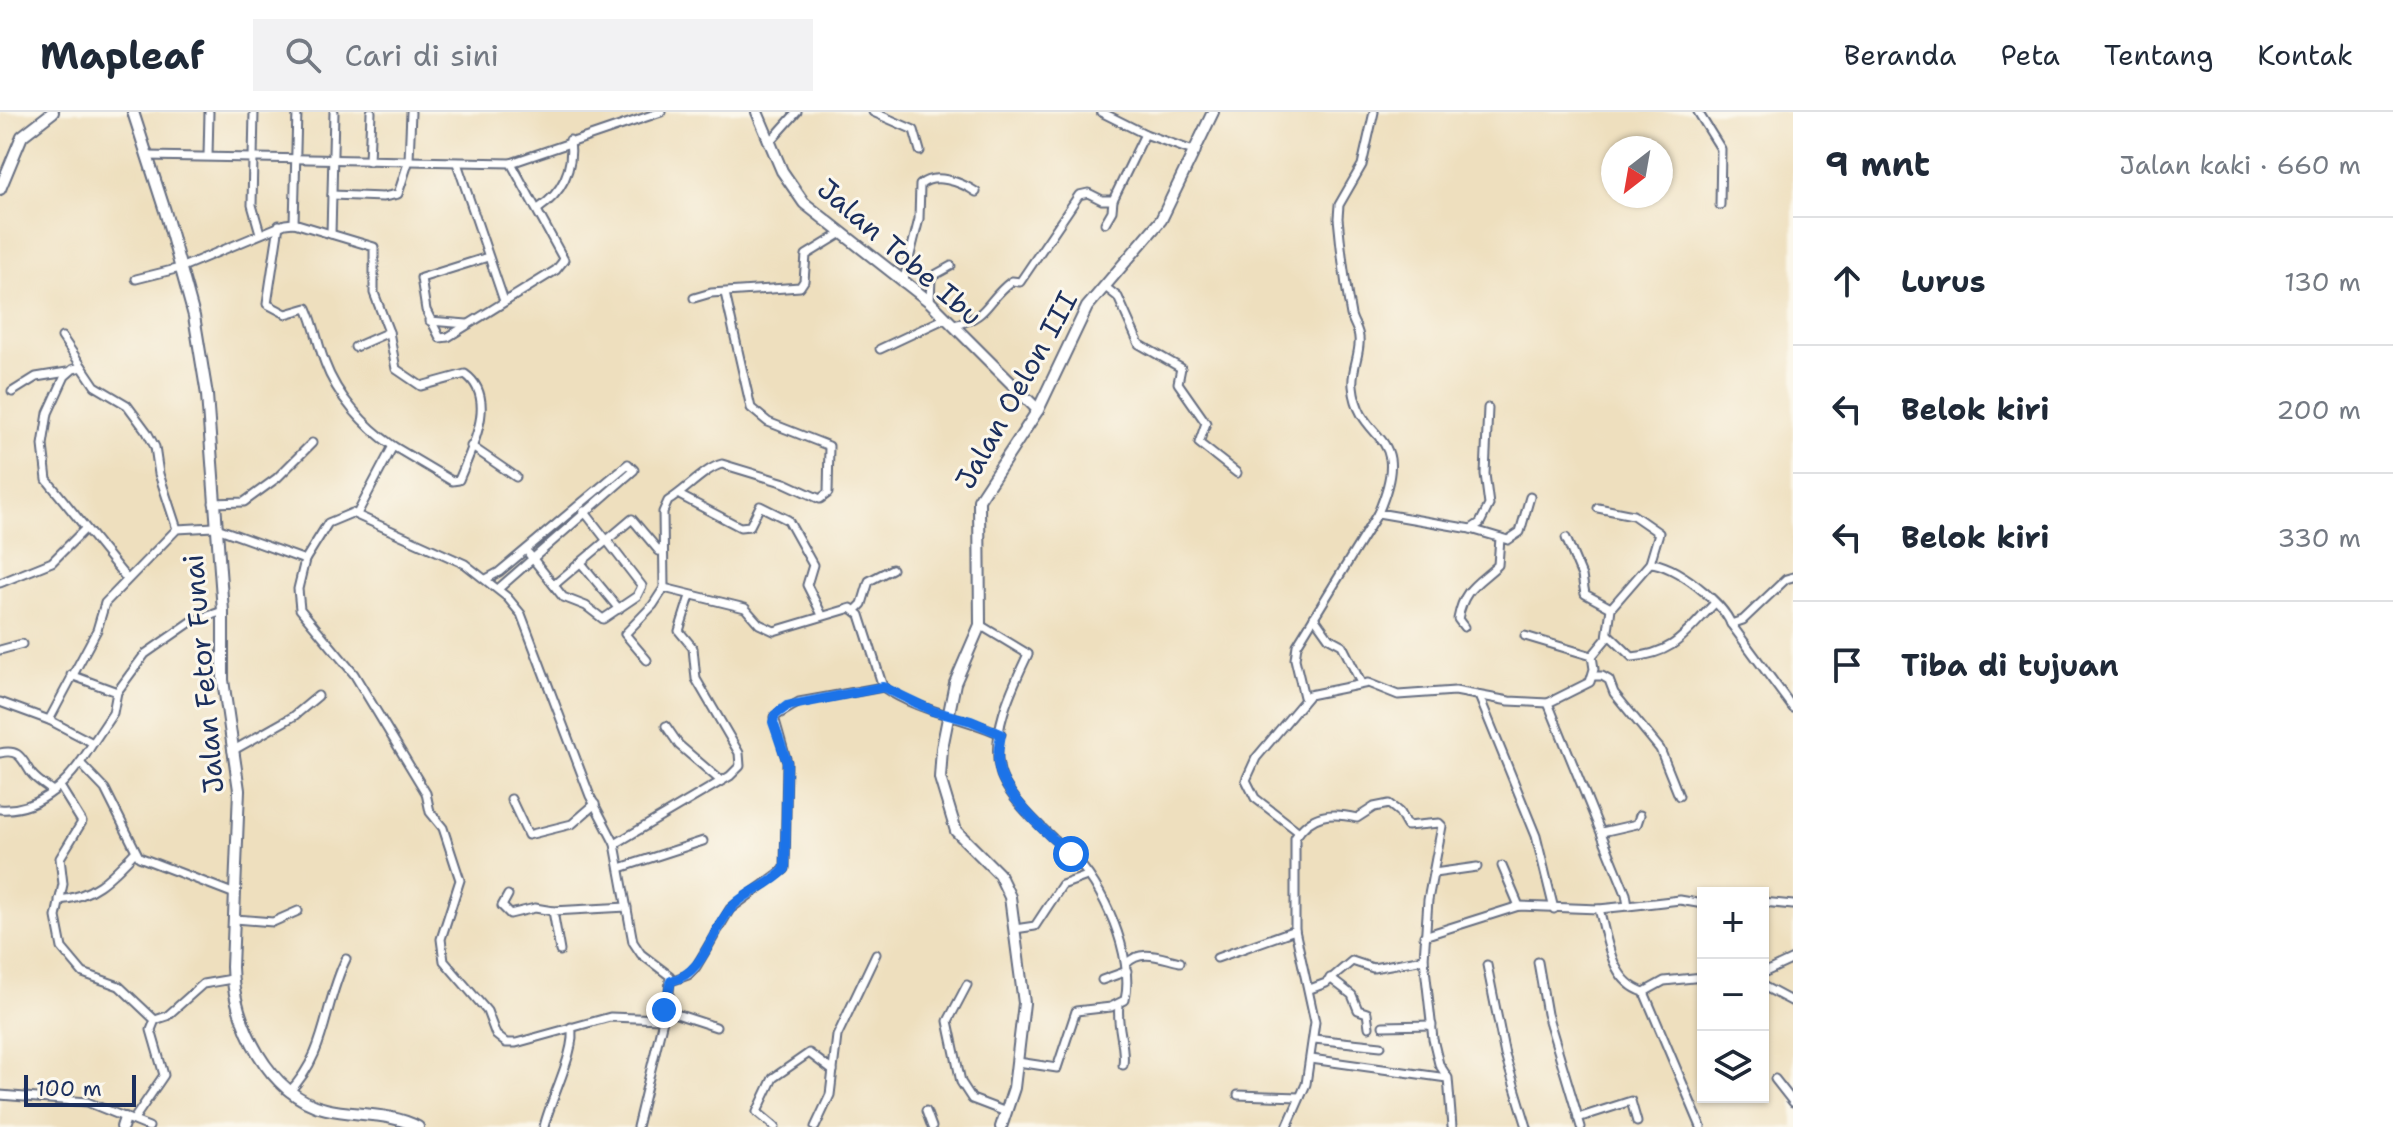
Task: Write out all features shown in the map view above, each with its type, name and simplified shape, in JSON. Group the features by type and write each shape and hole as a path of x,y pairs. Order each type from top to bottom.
{"street":[{"path":"0,189 22,136 53,112"},
{"name":"Jalan Fetor Funai","path":"133,112 180,268 204,372 223,611 223,680 239,790 232,979 239,1006 271,1074 289,1092 327,1110 399,1120 418,1127"},
{"path":"208,156 209,112"},
{"path":"254,112 252,205 260,233"},
{"path":"294,223 297,112"},
{"path":"331,234 334,112"},
{"path":"369,161 371,112"},
{"path":"332,195 396,196 403,185 409,160 411,112"},
{"path":"148,156 333,157 369,161 511,163 570,140 661,112"},
{"name":"Jalan Tobe Ibu","path":"757,112 793,190 804,203 930,302 1038,410"},
{"path":"771,141 797,112"},
{"path":"873,112 914,130 920,151"},
{"path":"1101,112 1145,134 1196,152"},
{"name":"Jalan Oelon III","path":"1001,1127 1018,1062 1024,1003 1015,929 1004,882 956,831 949,817 940,769 957,675 980,625 979,500 1038,410 1073,331 1104,286 1156,228 1213,112"},
{"path":"1304,697 1295,652 1378,513 1390,479 1390,454 1379,433 1361,415 1356,401 1353,364 1359,335 1350,311 1338,218 1339,205 1362,165 1374,112"},
{"path":"1698,112 1721,149 1720,205"},
{"path":"1105,223 1145,134"},
{"path":"538,209 547,203 568,174 572,156 570,140"},
{"path":"457,163 504,301"},
{"path":"488,257 421,278 420,288 430,321 437,335 443,339 556,270 564,260 511,163"},
{"path":"903,283 917,234 920,185 925,180 942,179 976,192"},
{"path":"880,349 950,321 977,319 1001,289 1012,281 1020,282 1079,195 1088,193 1102,200 1113,200"},
{"path":"136,279 180,268 279,225 294,223 374,247 374,293 389,332 394,364 407,380 428,386 461,374 472,380 482,411 457,482 377,435 338,389 324,360 307,308 286,314 267,304 279,225"},
{"path":"694,298 800,287 804,281 806,255 842,233"},
{"path":"930,302 931,277 951,266"},
{"path":"1104,286 1118,297 1139,344 1181,368 1178,383 1206,423 1199,443 1237,473"},
{"path":"647,660 625,634 653,605 664,588 663,512 668,501 681,496 714,466 722,464 763,475 820,499 828,493 829,446 768,422 751,408 725,293"},
{"path":"430,321 469,324"},
{"path":"355,347 389,332"},
{"path":"62,337 101,392 127,405 147,432 155,447 162,485 177,529"},
{"path":"12,392 36,377 82,367"},
{"path":"69,371 56,391 48,413 44,452 48,484 127,579"},
{"path":"1471,529 1480,523 1489,505 1485,474 1488,408"},
{"path":"213,503 244,502 277,478 312,443"},
{"path":"357,514 393,446"},
{"path":"471,446 516,477"},
{"path":"486,579 499,572 525,549 582,508 634,470 633,467 628,464 582,508 531,557 498,589"},
{"path":"681,496 740,527 750,526 760,506 788,520 813,565 807,585 822,615"},
{"path":"1378,513 1471,529 1500,538 1517,537 1526,521 1530,497"},
{"path":"525,549 563,597 586,606 603,619 619,609 637,596 642,586 582,508"},
{"path":"1593,676 1592,656 1608,634 1611,608 1650,563 1659,533 1633,515 1598,508"},
{"path":"637,1127 671,981 667,972 648,960 633,942 615,844 595,804 526,623 498,589 465,564 398,537 357,514 345,514 328,523 305,560 298,589 300,609 354,674 418,778 428,798 430,812 443,828 460,880 441,939 446,967 479,1001 496,1035 506,1043 621,1016 661,1019"},
{"path":"554,585 632,519 659,551"},
{"path":"49,720 97,630 103,606 177,529 214,527 305,560"},
{"path":"0,583 52,562 84,530"},
{"path":"1464,627 1458,619 1461,608 1474,582 1498,565 1500,538"},
{"path":"1566,538 1582,576 1585,594 1611,608"},
{"path":"581,563 619,609"},
{"path":"1650,563 1687,579 1715,603 1793,708"},
{"path":"856,610 862,604 869,581 892,569"},
{"path":"1731,624 1743,620 1786,579 1793,577"},
{"path":"664,588 745,608 759,624 774,631 843,608 856,610"},
{"path":"615,844 721,781 738,769 741,761 696,679 693,648 679,631 690,596"},
{"path":"1608,634 1632,657 1659,653 1670,648 1715,603"},
{"path":"856,610 878,663 883,687"},
{"path":"0,809 12,811 57,790 80,763 113,713 117,692 145,654 191,622 223,611"},
{"path":"1314,617 1329,638 1342,645 1361,683"},
{"path":"980,625 1028,654 1008,697 998,754 1001,777 1050,836 1077,860 1108,911 1127,968 1126,998 1119,1005 1076,1011 1057,1068 1018,1062"},
{"path":"1525,636 1592,656"},
{"path":"0,650 22,644"},
{"path":"71,675 117,692"},
{"path":"1299,832 1255,798 1246,780 1256,758 1304,697 1361,683 1398,695 1455,691 1548,703 1575,692 1593,676 1602,676 1609,680 1614,693 1660,749 1679,796"},
{"path":"671,981 688,975 696,967 735,904 763,888 785,869 787,762 774,726 775,715 799,702 883,687 1001,734"},
{"path":"232,751 294,716 318,696"},
{"path":"1479,696 1536,836 1554,909"},
{"path":"0,702 49,720 93,743"},
{"path":"1548,703 1602,832 1628,906"},
{"path":"666,726 679,745 721,781"},
{"path":"0,753 21,755 32,774 57,790 82,822 60,858 63,884 56,917 62,948 74,965 91,977 119,986 155,1020"},
{"path":"80,763 105,789 135,852 152,864 235,894"},
{"path":"511,799 528,835 572,824 595,804"},
{"path":"1287,1127 1300,1097 1314,1039 1310,989 1295,930 1294,846 1299,832 1324,814 1357,818 1377,805 1391,805 1407,826 1441,824 1424,936 1424,959 1439,1064 1448,1078 1452,1127"},
{"path":"1602,832 1637,824 1640,815"},
{"path":"620,868 703,841"},
{"path":"59,900 74,899 94,890 135,852"},
{"path":"1502,866 1519,906"},
{"path":"1434,873 1477,867"},
{"path":"1015,929 1035,926 1062,885 1087,876"},
{"path":"508,895 502,906 510,914 535,908 553,911 627,907"},
{"path":"1424,936 1519,906 1599,909 1680,900 1697,903"},
{"path":"1769,903 1793,905"},
{"path":"1599,909 1617,972 1632,988 1644,992 1664,981 1697,978"},
{"path":"235,919 273,922 298,911"},
{"path":"553,911 560,951"},
{"path":"1217,958 1295,930"},
{"path":"815,1127 830,1095 837,1036 876,954"},
{"path":"1102,980 1127,968 1136,955 1180,962"},
{"path":"289,1092 300,1081 316,1051 346,959"},
{"path":"1310,989 1352,961 1373,968 1424,959"},
{"path":"1769,970 1793,959"},
{"path":"1538,962 1547,1014 1581,1127"},
{"path":"1487,965 1505,1055 1527,1127"},
{"path":"1330,978 1352,995 1358,1010 1367,1013 1369,1027"},
{"path":"127,1121 163,1080 151,1030 155,1020 167,1016 203,984 232,979"},
{"path":"967,985 948,1021 961,1082 972,1099 1006,1112"},
{"path":"1769,989 1793,1002"},
{"path":"1644,992 1701,1127"},
{"path":"1119,1005 1118,1029 1125,1053 1123,1065"},
{"path":"664,1010 716,1027"},
{"path":"1383,1026 1432,1025"},
{"path":"544,1127 553,1091 573,1047 571,1027"},
{"path":"1314,1039 1381,1046"},
{"path":"775,1127 757,1112 757,1107 779,1073 809,1053 833,1071"},
{"path":"1311,1059 1448,1078"},
{"path":"1775,1079 1793,1102"},
{"path":"0,1095 73,1099 116,1111 127,1121 149,1127"},
{"path":"1238,1095 1300,1097"},
{"path":"1578,1118 1631,1101 1637,1122"},
{"path":"926,1111 932,1127"}],"route":[{"path":"664,1010 671,981 688,975 696,967 730,909 770,883 785,869 789,809 787,762 773,722 775,715 787,706 883,687 933,711 981,724 1001,734 998,754 1001,777 1050,836 1071,854"}]}
